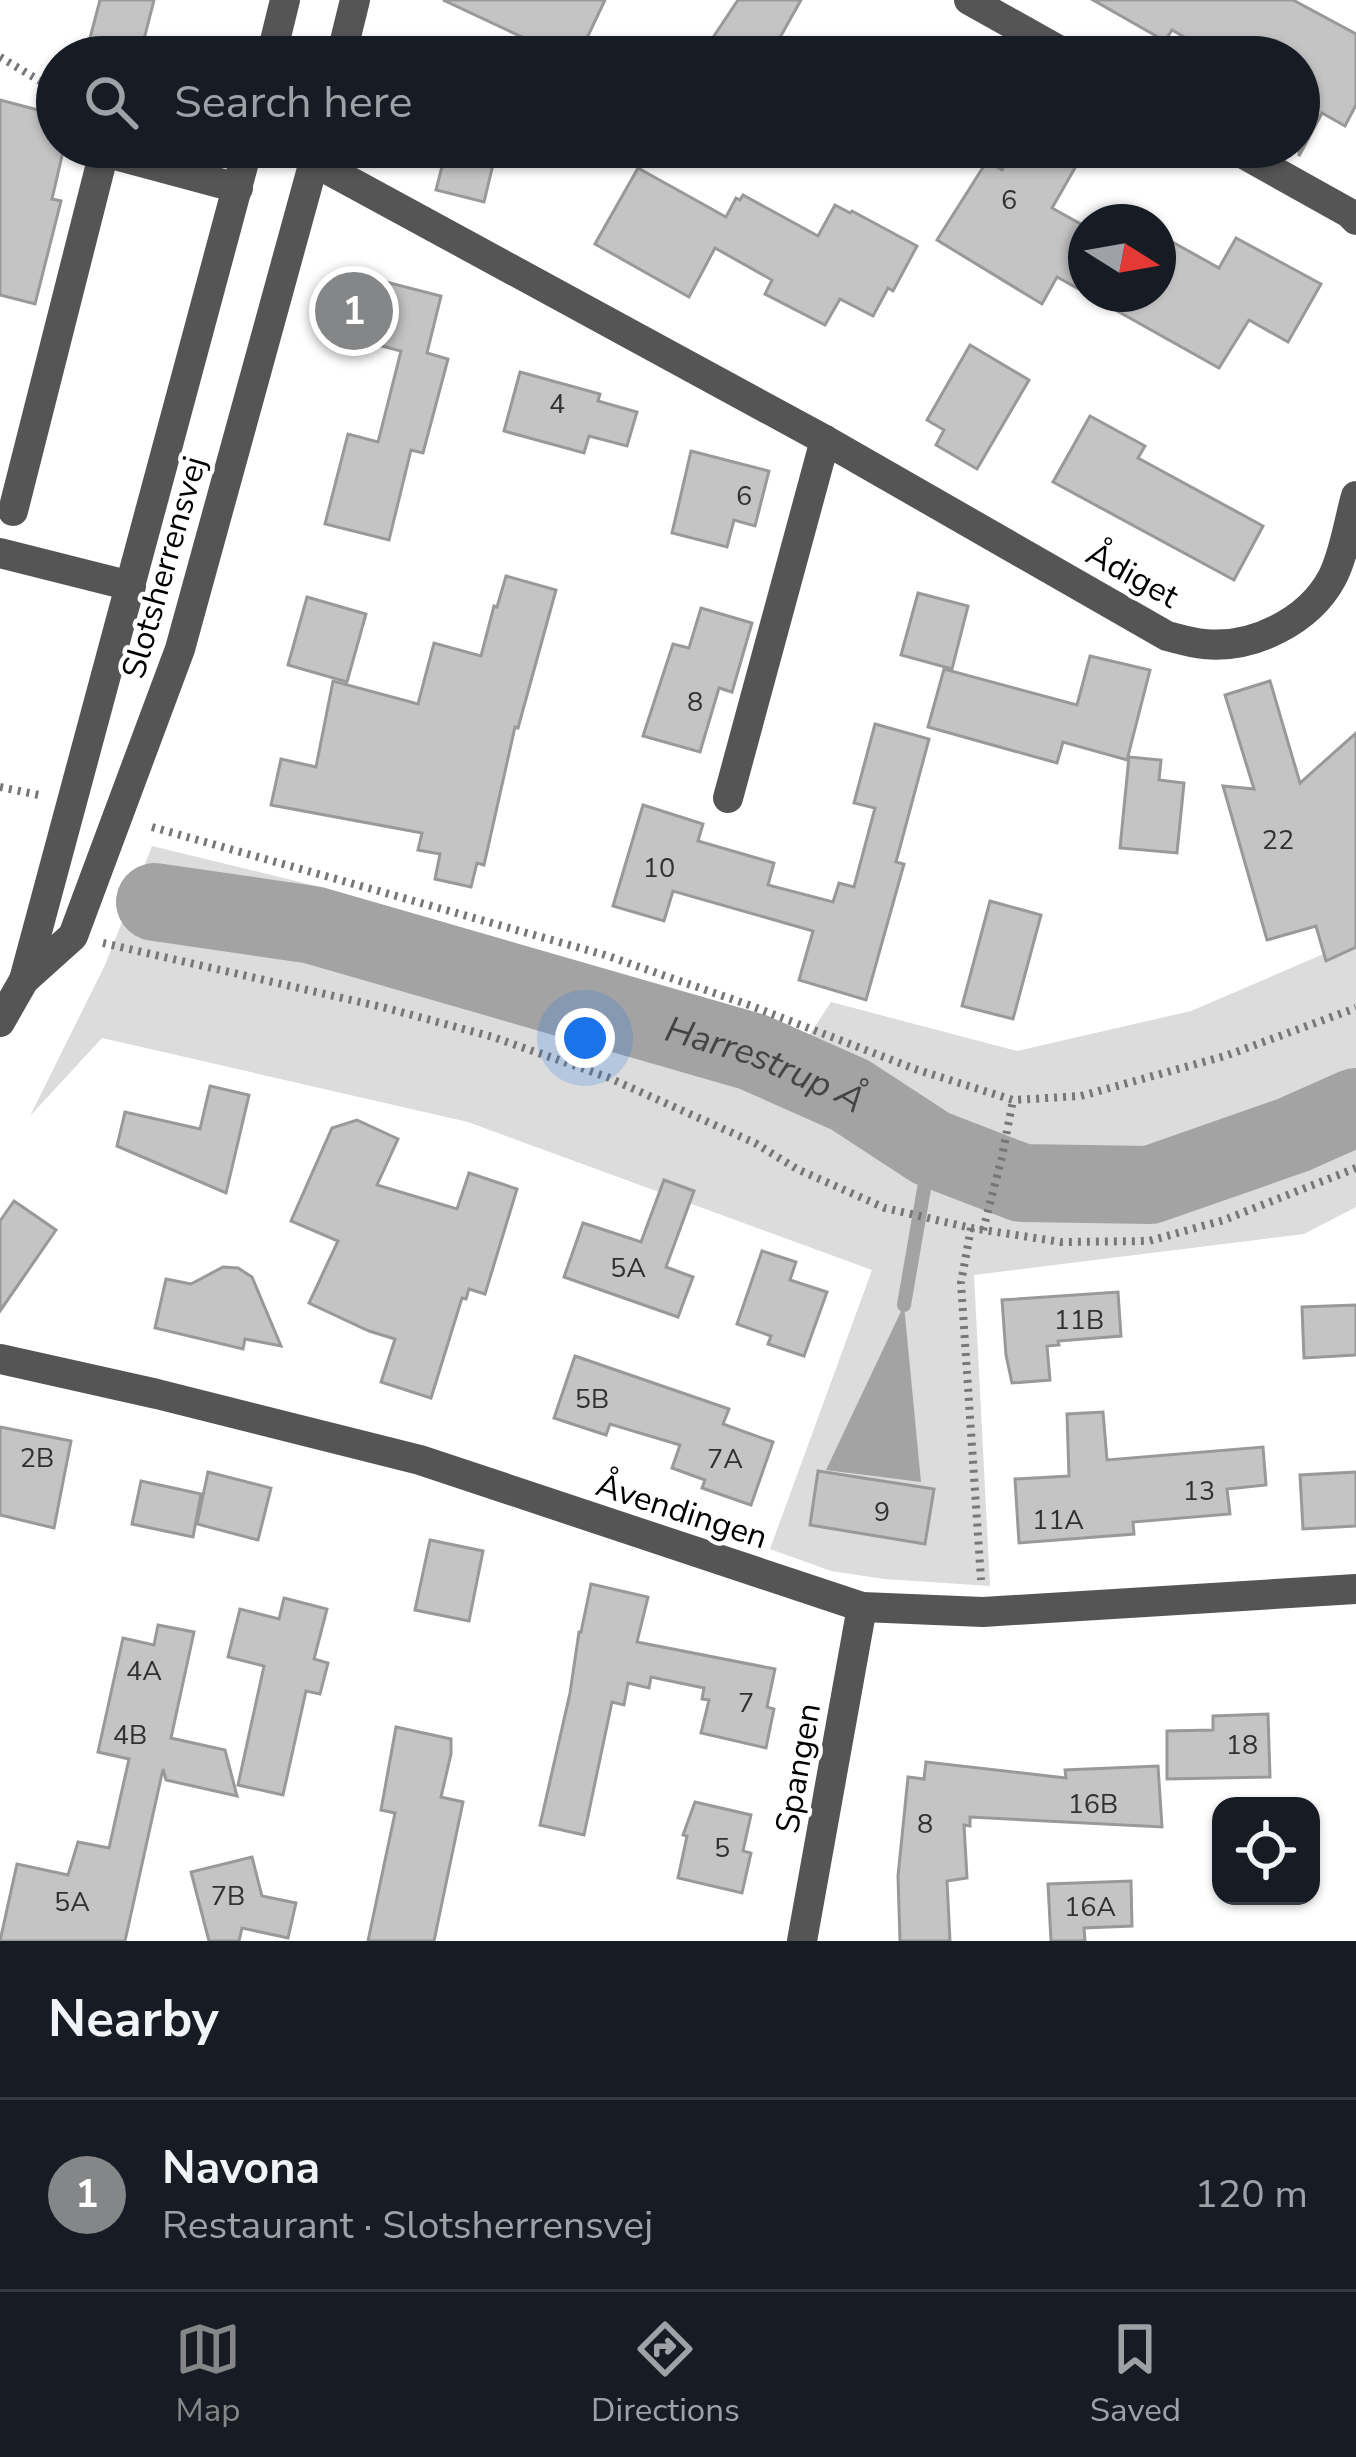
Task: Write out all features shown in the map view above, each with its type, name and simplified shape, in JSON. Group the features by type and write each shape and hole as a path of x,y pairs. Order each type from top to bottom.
{"street":[{"path":"277,36 286,0"},
{"path":"346,36 355,0"},
{"path":"969,0 1033,36"},
{"path":"13,511 100,168"},
{"path":"164,168 238,188"},
{"name":"Slotsherrensvej","path":"0,1022 24,980 243,168"},
{"name":"Slotsherrensvej","path":"24,980 73,936 180,649 312,168"},
{"name":"Ådiget","path":"341,168 1167,636 1206,644 1246,642 1283,627 1312,605 1333,576 1356,496"},
{"path":"1269,168 1356,220"},
{"path":"728,798 825,440"},
{"path":"0,553 131,586"},
{"name":"Åvendingen","path":"0,1359 420,1460 862,1607 983,1612 1356,1589"},
{"name":"Spangen","path":"802,1941 862,1607"}],"path":[{"path":"0,57 36,80"},
{"path":"118,818 605,955 915,1070 1012,1100 1082,1096 1120,1086 1225,1056 1356,1009"},
{"path":"73,936 493,1037 607,1077 885,1208 971,1228 1061,1243 1149,1241 1224,1220 1356,1168"},
{"path":"983,1230 1012,1100"},
{"path":"971,1228 961,1283 983,1612"}],"shaded area":[{"path":"152,846 312,885 528,947 806,1040 831,1002 1017,1051 1191,1011 1356,940 1356,1207 1304,1234 974,1275 990,1586 831,1571 770,1549 872,1270 468,1122 102,1038 30,1116 105,965"},
{"path":"904,1305 921,1482 826,1470"}],"building":[{"path":"100,0 154,0 145,36 91,36"},
{"path":"443,0 605,0 588,36 520,36"},
{"path":"738,0 801,0 781,36 714,36"},
{"path":"1093,0 1293,0 1356,34 1356,105 1345,126 1322,113 1320,117 1320,36 1182,36 1172,30 1168,36 1156,36"},
{"path":"0,100 36,109 36,168 59,168 52,199 61,201 35,304 0,295"},
{"path":"442,168 492,168 484,202 436,190"},
{"path":"638,168 726,217 736,198 743,195 818,236 835,205 917,246 893,291 888,288 873,316 840,299 825,325 765,294 772,280 715,248 689,297 595,244"},
{"path":"983,168 1075,168 1052,208 1068,217 1068,283 1057,277 1042,304 937,240"},
{"path":"1236,238 1321,284 1288,342 1249,320 1219,368 1119,312 1176,312 1176,244 1219,268"},
{"path":"343,271 441,296 427,353 448,359 423,453 411,450 389,540 325,524 348,434 378,442 401,351 328,332"},
{"path":"970,345 1029,380 977,469 936,445 944,430 927,420"},
{"path":"520,372 600,394 598,401 637,412 627,446 589,436 584,453 504,431"},
{"path":"1090,416 1145,446 1138,458 1263,526 1234,580 1053,482"},
{"path":"691,451 769,471 755,526 734,520 727,547 672,533"},
{"path":"506,576 556,590 515,727 484,865 477,863 471,887 435,879 440,854 418,850 422,833 271,805 281,759 316,767 333,681 418,704 434,643 481,656"},
{"path":"918,593 968,606 952,669 901,655"},
{"path":"307,597 366,614 347,682 288,665"},
{"path":"701,608 752,623 732,692 719,688 700,752 643,736 673,644 689,648"},
{"path":"1090,656 1150,670 1127,760 1063,742 1057,763 928,727 944,669 1077,705"},
{"path":"1270,681 1300,783 1356,733 1356,947 1326,961 1316,926 1267,940 1223,786 1254,789 1225,695"},
{"path":"875,724 929,739 896,862 904,864 866,1000 799,980 813,931 673,891 664,921 613,906 643,805 703,824 698,841 774,863 768,885 833,902 839,883 854,887 875,808 854,803"},
{"path":"1129,757 1161,760 1159,780 1184,783 1177,853 1120,848"},
{"path":"990,901 1041,915 1013,1019 962,1006"},
{"path":"210,1086 249,1095 226,1193 117,1146 125,1112 200,1129"},
{"path":"357,1120 398,1139 377,1185 457,1209 469,1173 517,1189 485,1294 469,1289 466,1299 462,1298 431,1398 381,1382 395,1339 309,1303 338,1241 291,1221 332,1128"},
{"path":"664,1180 694,1191 666,1267 693,1277 678,1317 564,1277 583,1223 641,1242"},
{"path":"14,1201 56,1230 0,1311 0,1221"},
{"path":"762,1251 796,1262 790,1280 827,1292 804,1356 768,1344 771,1336 737,1324"},
{"path":"223,1267 238,1268 252,1277 281,1346 245,1339 243,1349 155,1328 166,1279 191,1284"},
{"path":"1118,1292 1121,1336 1058,1341 1059,1345 1047,1346 1050,1380 1012,1383 1002,1300"},
{"path":"1356,1305 1356,1355 1304,1358 1302,1307"},
{"path":"575,1356 729,1409 723,1424 773,1442 751,1505 702,1488 705,1480 672,1468 680,1445 610,1424 606,1435 554,1418"},
{"path":"1103,1412 1107,1460 1263,1447 1266,1485 1227,1489 1230,1514 1133,1522 1134,1534 1019,1543 1015,1479 1069,1476 1067,1414"},
{"path":"0,1427 71,1441 54,1528 0,1515"},
{"path":"818,1471 934,1489 925,1544 810,1525"},
{"path":"208,1472 271,1488 258,1540 197,1524"},
{"path":"1356,1472 1356,1526 1303,1529 1300,1475"},
{"path":"141,1481 201,1494 193,1537 132,1524"},
{"path":"430,1540 483,1551 469,1621 415,1610"},
{"path":"591,1584 648,1597 637,1642 775,1669 767,1707 774,1709 766,1748 701,1733 709,1700 702,1699 704,1688 651,1677 649,1688 628,1683 624,1705 612,1702 584,1835 540,1825"},
{"path":"284,1598 327,1609 314,1659 328,1663 320,1694 306,1691 283,1795 238,1785 264,1666 228,1657 240,1609 279,1619"},
{"path":"158,1625 194,1632 171,1738 225,1750 237,1796 166,1780 163,1769 125,1941 0,1941 17,1864 68,1875 78,1842 109,1848 129,1759 98,1752 123,1638 154,1645"},
{"path":"1268,1714 1270,1777 1167,1779 1167,1731 1213,1730 1213,1716"},
{"path":"396,1727 451,1739 441,1797 463,1802 434,1941 368,1941 395,1813 381,1810"},
{"path":"926,1762 1066,1778 1065,1770 1158,1766 1162,1827 970,1817 970,1826 964,1825 967,1878 947,1881 950,1941 900,1941 898,1876 908,1777 924,1779"},
{"path":"695,1802 751,1815 743,1851 751,1853 742,1893 678,1878 687,1836 683,1835"},
{"path":"252,1857 262,1896 296,1903 288,1938 242,1928 239,1941 209,1941 191,1872"},
{"path":"1131,1881 1132,1926 1084,1928 1085,1941 1051,1941 1048,1884"}],"waterway":[{"name":"Harrestrup Å","path":"155,902 313,925 753,1052 850,1095 931,1148 1022,1183 1150,1185 1293,1135 1356,1107"},
{"path":"904,1305 931,1148"}],"place":[{"name":"Navona","path":"354,311"}]}
